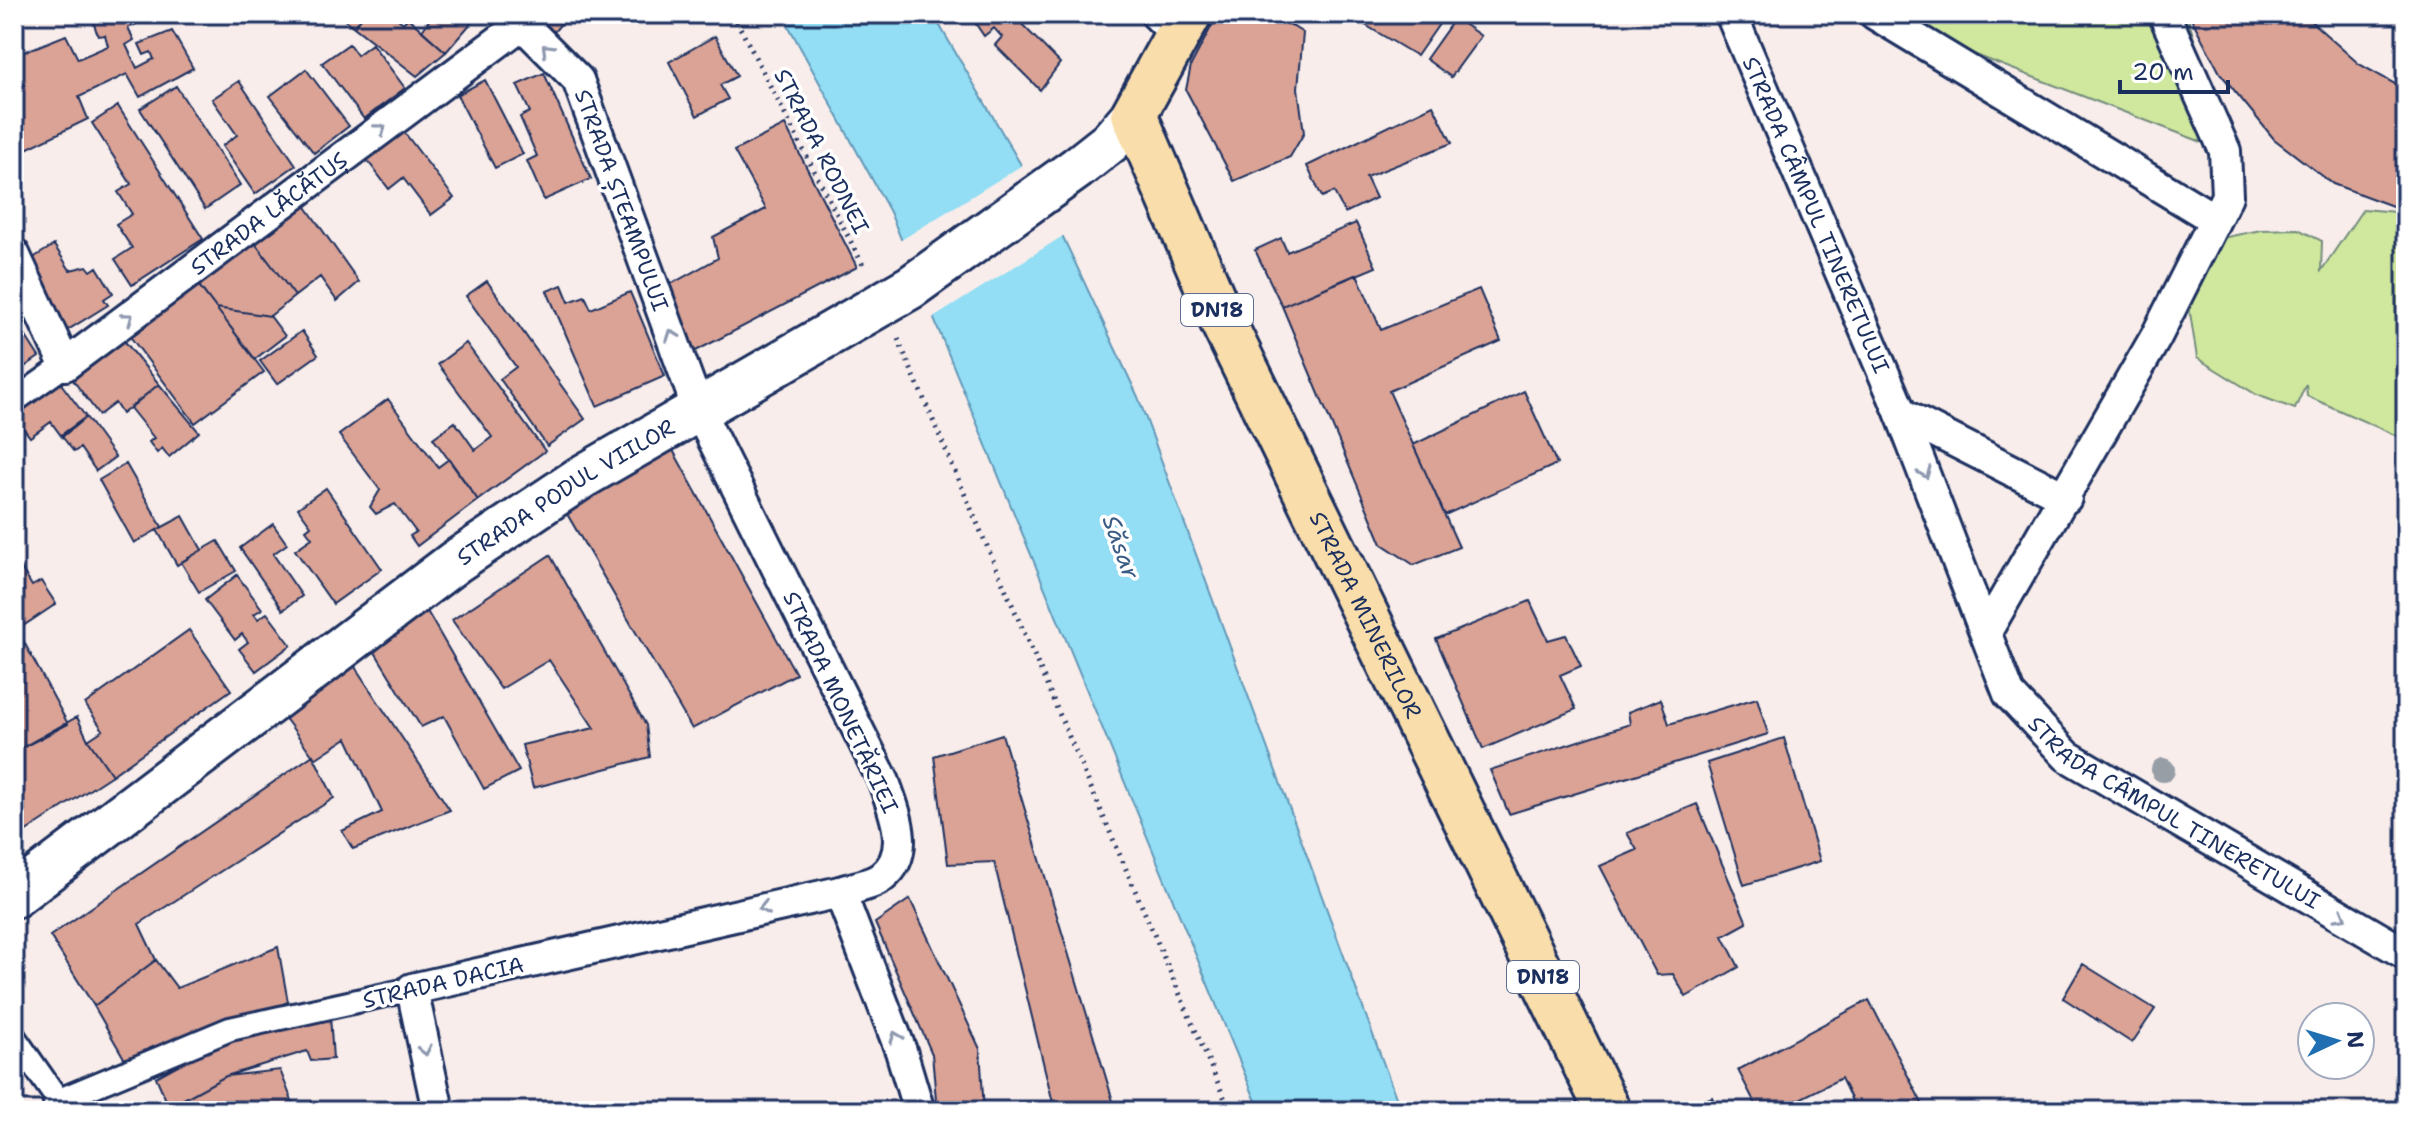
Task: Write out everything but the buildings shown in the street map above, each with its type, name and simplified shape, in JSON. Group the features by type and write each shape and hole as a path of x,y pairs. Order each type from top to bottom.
{"main road":[{"path":"1134,114 1174,21"},
{"name":"STRADA PODUL VIILOR","path":"14,896 455,562 582,477 897,295 1077,168 1110,142 1134,114"},
{"name":"STRADA MINERILOR","path":"1134,114 1221,318 1608,1111"}],"street":[{"name":"STRADA CÂMPUL TINERETULUI","path":"1731,14 1901,414 1987,630 2009,694 2067,756 2406,954"},
{"path":"1875,14 2214,219"},
{"path":"1987,630 2066,498 2156,337 2227,196 2225,151 2164,14"},
{"name":"STRADA LĂCĂTUȘ","path":"14,401 517,19"},
{"name":"STRADA ȘTEAMPULUI","path":"517,19 578,80 698,409"},
{"path":"14,254 65,365"},
{"name":"STRADA MONETĂRIEI","path":"698,409 884,782 896,818 901,847 883,877 840,892"},
{"path":"1901,414 2066,498"},
{"path":"840,892 901,1051 919,1111"},
{"name":"STRADA DACIA","path":"60,1105 230,1029 840,892"},
{"path":"412,989 438,1111"},
{"path":"14,1037 60,1105"}],"path":[{"name":"STRADA RODNEI","path":"733,14 897,295 1230,1111"}],"green space":[{"path":"1875,14 2187,14 2225,151 1880,18"},
{"path":"2363,209 2406,213 2406,440 2307,396 2306,384 2295,409 2257,395 2197,358 2186,287 2212,240 2261,230 2298,229 2322,241 2321,271"}],"water":[{"name":"Săsar","path":"782,14 933,14 1063,237 1138,397 1401,1111 1260,1111 890,212"}],"pier":[{"path":"1024,164 1066,234 930,320 898,242"}]}
